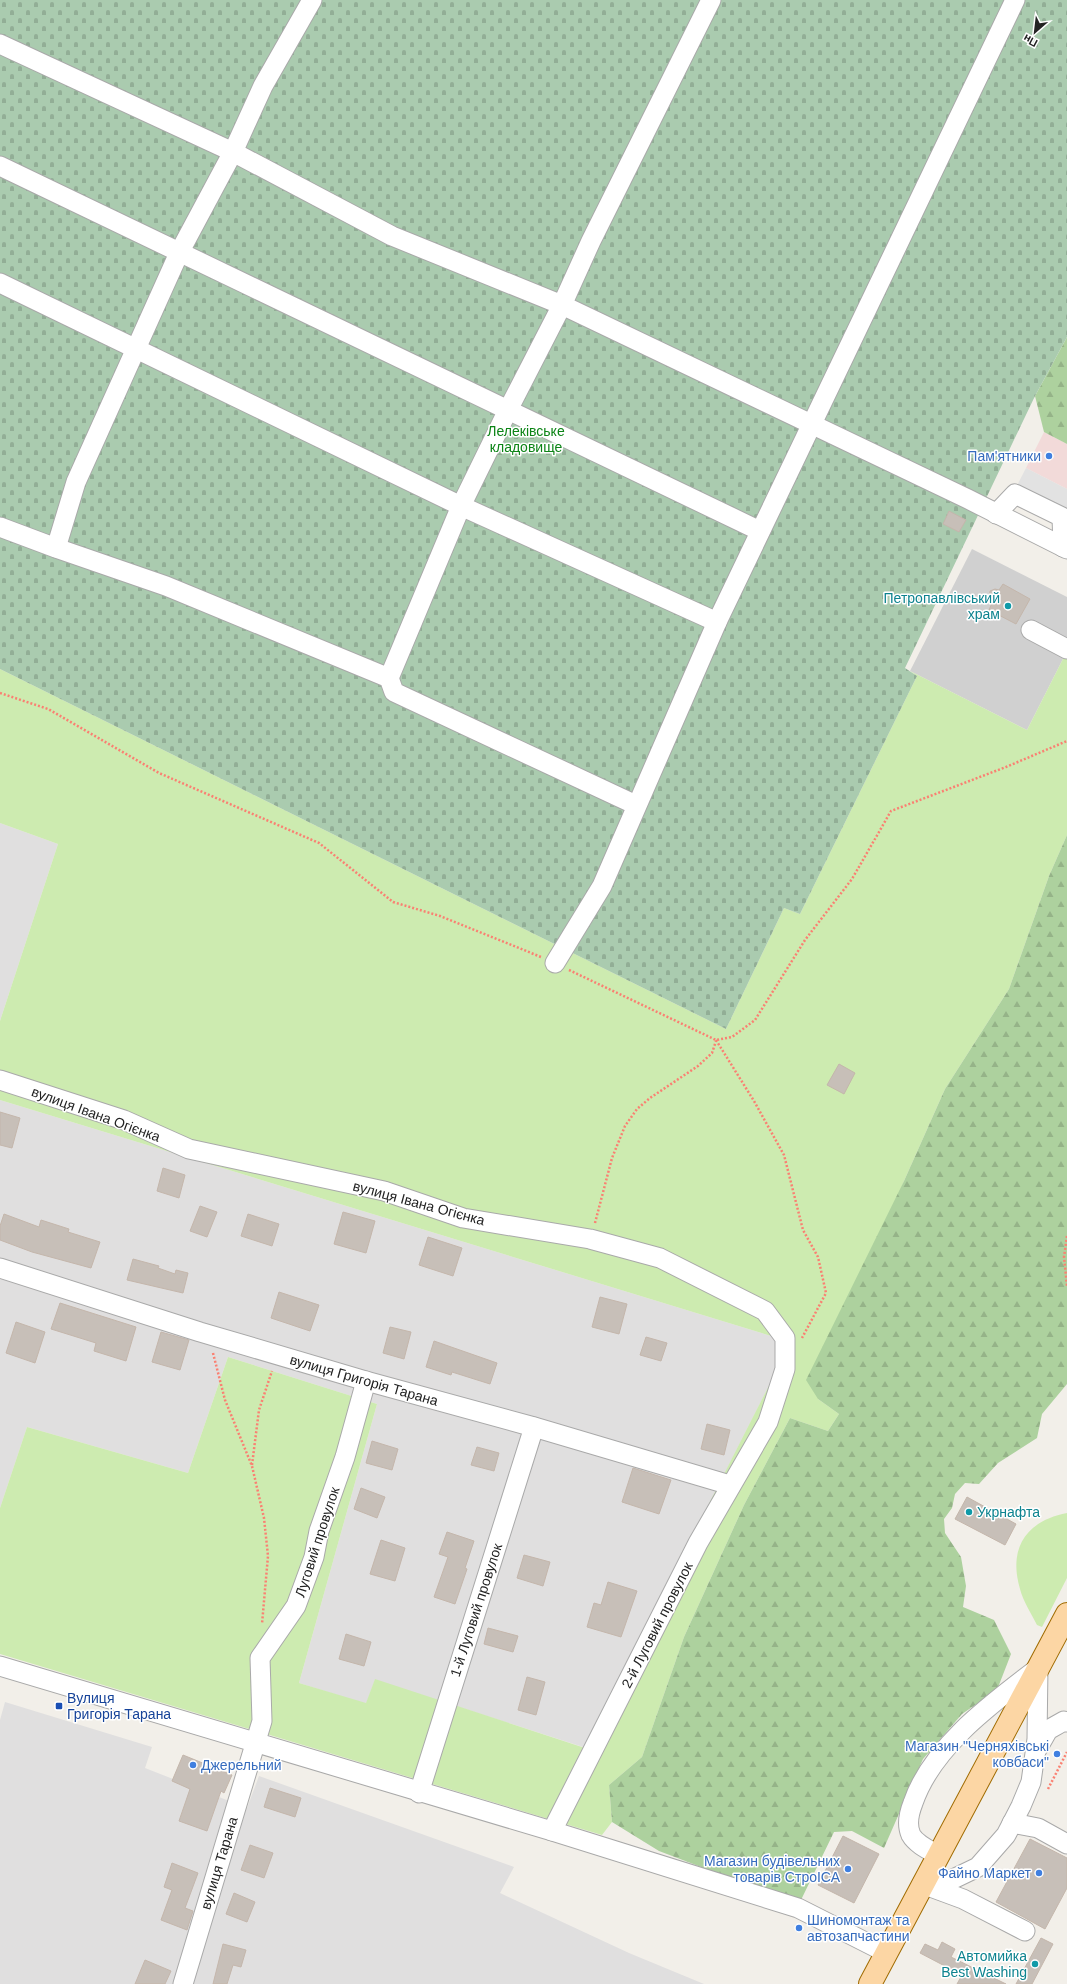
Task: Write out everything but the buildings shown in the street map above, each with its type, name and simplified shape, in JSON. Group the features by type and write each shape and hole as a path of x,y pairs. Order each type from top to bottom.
{"main road":[{"path":"870,1984 1067,1614"}],"street":[{"path":"56,548 76,482 179,253 233,152 263,86 312,0"},
{"path":"636,805 394,692 389,678 461,506 508,410 562,306 591,241 712,0"},
{"path":"555,963 602,886 717,622 810,425 1015,0"},
{"path":"0,44 233,152 392,236 562,306 1065,548"},
{"path":"0,166 760,532"},
{"path":"0,283 461,506 717,622"},
{"path":"996,514 1015,494 1062,517 1065,548"},
{"path":"0,527 166,586 389,678"},
{"path":"1031,630 1067,649"},
{"name":"вулиця Івана Огієнка","path":"0,1080 124,1120 189,1149 384,1191 463,1218 590,1239 660,1258 765,1311 785,1338 785,1368 768,1422"},
{"name":"вулиця Григорія Тарана","path":"0,1268 277,1355 534,1427 730,1485"},
{"name":"Луговий провулок","path":"256,1743 262,1720 260,1658 296,1606 314,1557 319,1531 345,1458 366,1381"},
{"name":"2-й Луговий провулок","path":"552,1831 698,1543 730,1485 768,1422"},
{"name":"1-й Луговий провулок","path":"419,1793 534,1427"},
{"path":"0,1666 419,1793 552,1831 798,1908 887,1953"},
{"path":"922,1884 949,1881 978,1867 1006,1835 1031,1782 1035,1752 1038,1668"},
{"path":"938,1855 922,1846 911,1835 908,1817 922,1782 928,1771 949,1745 992,1703 1038,1668"},
{"path":"1035,1752 1048,1730 1064,1721 1067,1722"},
{"name":"вулиця Тарана","path":"183,1984 256,1743"},
{"path":"1012,1823 1038,1828 1067,1844"},
{"path":"922,1884 963,1899 1025,1931"}],"path":[{"path":"0,693 48,709 159,773 319,843 394,902 440,916 555,963 716,1040 754,1101 784,1155 803,1230 818,1257 826,1293 799,1342"},
{"path":"716,1040 732,1037 755,1020 805,940 852,879 891,811 1006,767 1067,741"},
{"path":"590,1239 612,1158 625,1126 637,1109 650,1098 698,1066 712,1053 716,1040"},
{"path":"1067,1236 1064,1256 1067,1286"},
{"path":"200,1332 213,1353 225,1400 252,1466 264,1518 268,1556 262,1626"},
{"path":"252,1466 259,1410 277,1355"}],"shaded area":[{"name":"Пам'ятники","path":"1044,432 1067,444 1067,489 1026,468"},
{"path":"1026,468 1067,489 1067,530 1009,501"},
{"path":"972,549 1067,597 1067,651 1027,730 910,671"},
{"path":"0,823 58,844 0,1021"},
{"path":"0,1100 791,1342 586,1748 375,1680 366,1704 299,1683 377,1404 228,1357 188,1473 27,1427 0,1508"},
{"path":"5,1702 152,1747 145,1768 247,1808 259,1776 514,1867 500,1893 629,1953 704,1984 0,1984 0,1720"}],"green space":[{"name":"Лелеківське кладовище","path":"0,0 1067,0 1067,337 1035,396 905,668 917,676 800,914 784,908 726,1029 0,669"},
{"path":"1067,337 1067,444 1044,432 1035,396"},
{"path":"1067,651 1067,835 1049,876 1009,989 945,1089 904,1181 818,1399 839,1414 828,1431 790,1418 744,1505 684,1637 642,1757 609,1785 612,1822 602,1835 0,1654 0,1508 27,1427 188,1473 228,1357 377,1404 299,1683 366,1703 375,1679 585,1748 791,1342 0,1100 0,1021 58,844 0,823 0,669 726,1029 784,908 800,914 917,676 910,671 1027,730"},
{"path":"1067,835 1067,1384 1042,1414 1037,1438 998,1463 979,1484 965,1483 955,1494 952,1508 944,1519 945,1533 961,1557 966,1586 963,1607 994,1620 1011,1654 997,1690 962,1714 923,1759 884,1848 852,1831 834,1832 801,1900 738,1881 659,1851 612,1822 609,1785 642,1757 684,1637 744,1505 790,1418 828,1431 839,1414 818,1399 806,1380 904,1181 945,1089 1009,989 1049,876"},
{"path":"1067,1513 1067,1578 1042,1627 1037,1625 1021,1594 1017,1574 1019,1549 1031,1530 1041,1522"}],"place":[{"name":"Пам'ятники","path":"1049,456"},
{"name":"Петропавлівський храм","path":"1008,606"},
{"name":"Укрнафта","path":"969,1512"},
{"name":"Вулиця Григорія Тарана","path":"59,1706"},
{"name":"Магазин \"Черняхівські ковбаси\"","path":"1057,1754"},
{"name":"Джерельний","path":"193,1765"},
{"name":"Магазин будівельних товарів СтроІСА","path":"848,1869"},
{"name":"Файно Маркет","path":"1039,1873"},
{"name":"Шиномонтаж та автозапчастини","path":"799,1928"},
{"name":"Автомийка Best Washing","path":"1035,1964"}]}
